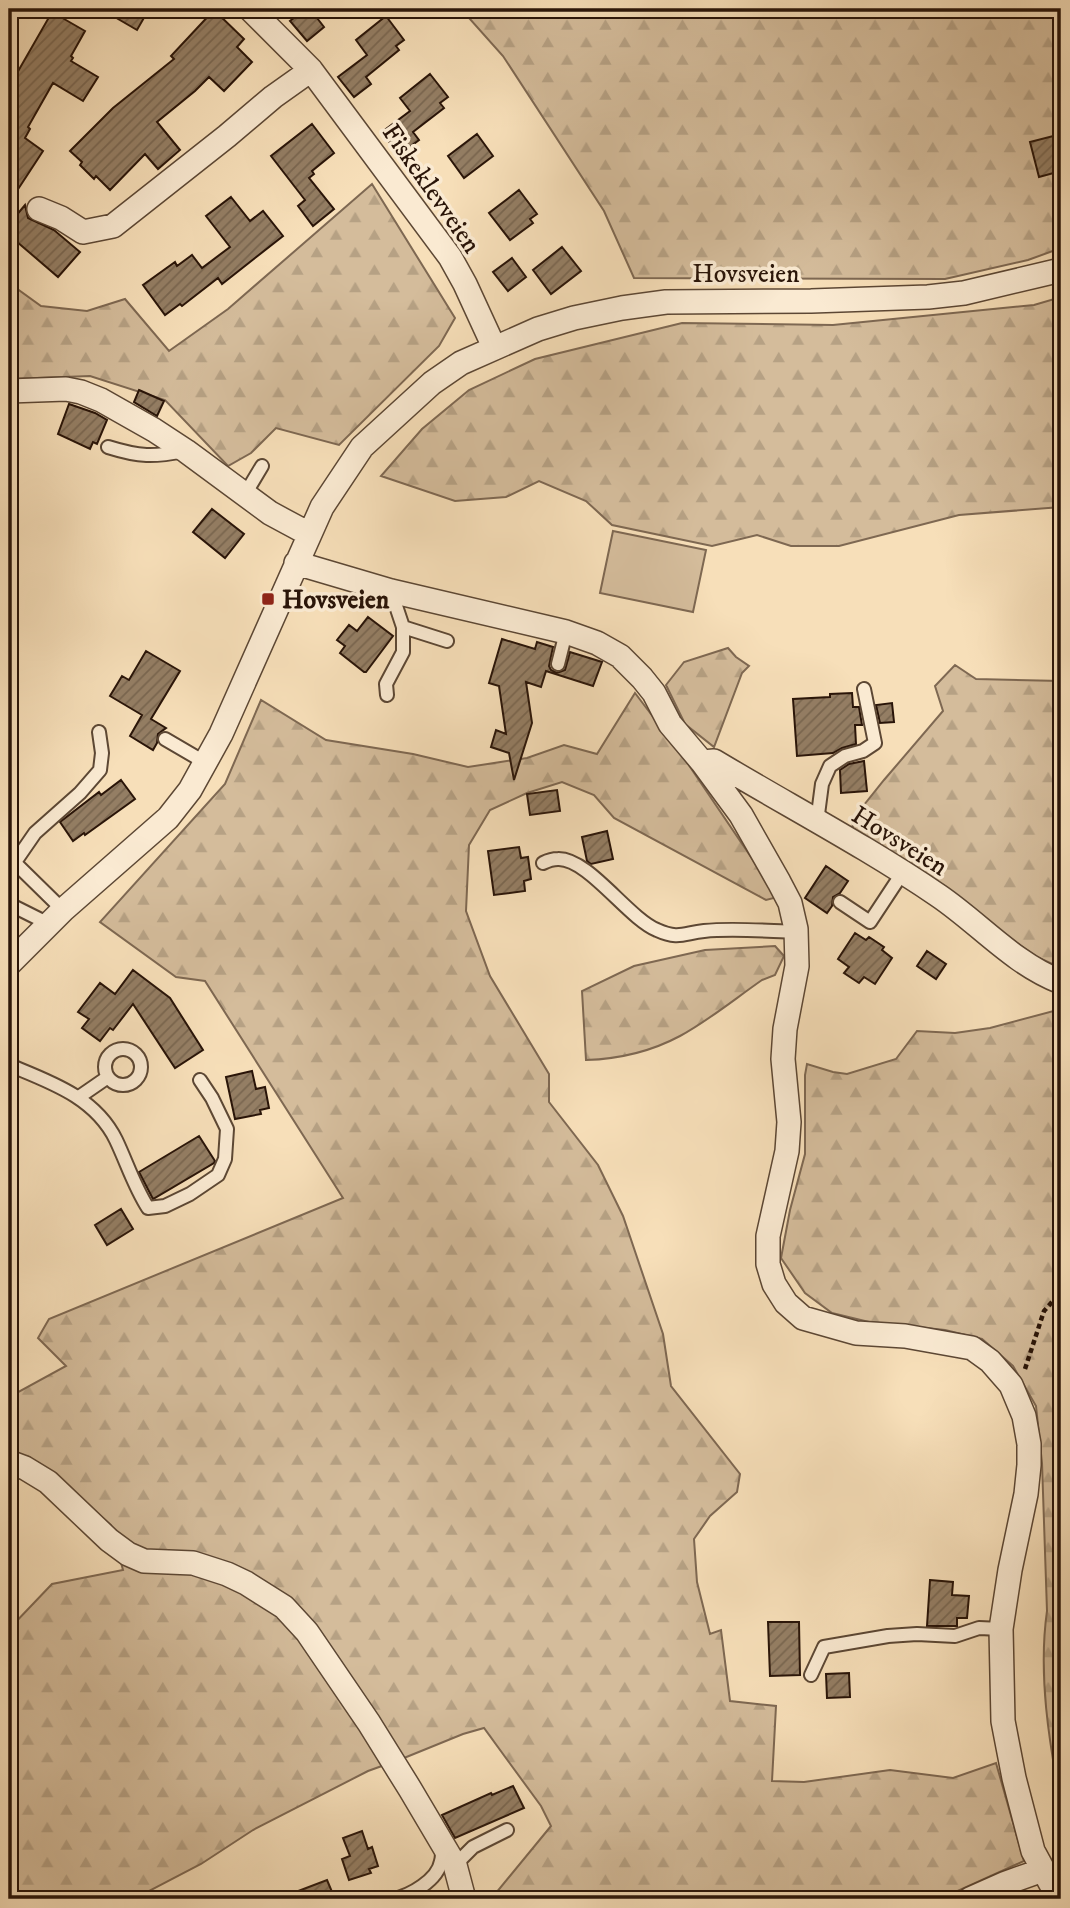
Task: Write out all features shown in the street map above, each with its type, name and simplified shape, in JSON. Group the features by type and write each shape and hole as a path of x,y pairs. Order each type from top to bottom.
{"street":[{"name":"Fiskeklevveien","path":"250,9 311,70 450,257 494,347"},
{"path":"39,209 61,218 83,232 113,226 228,136 273,97 311,70"},
{"name":"Hovsveien","path":"9,964 56,917 168,818 190,790 221,734 322,506 362,447 432,383 461,363 538,329 622,308 666,302 928,297 964,293 1061,270"},
{"path":"9,391 66,389 81,392 119,410 186,451 270,513 309,534"},
{"path":"296,563 391,592 566,632 597,643 630,664 654,693 670,724 736,808 790,904 796,932 797,966 785,1029 783,1059 789,1122 788,1151 768,1236 768,1264 775,1284 786,1303 803,1318 856,1333 905,1336 972,1348 990,1361 1011,1385 1024,1416 1029,1444 1029,1465 1001,1629 1003,1721 1033,1851 1059,1899"},
{"name":"Hovsveien","path":"702,762 714,761 903,872 942,898 1027,965 1061,982"},
{"path":"736,808 743,795 755,785"},
{"path":"9,1462 48,1482 109,1540 128,1554 144,1560 193,1563 227,1574 284,1607 306,1632 369,1723 455,1865 464,1899"},
{"path":"970,1899 1043,1870"}],"lane":[{"path":"108,447 135,455 186,451"},
{"path":"244,496 262,467"},
{"path":"387,695 386,684 403,652 403,627 391,592"},
{"path":"403,627 447,641"},
{"path":"558,664 566,632"},
{"path":"817,822 822,784 830,766 875,743 864,689"},
{"path":"56,917 12,859 100,770 102,752 99,732"},
{"path":"165,739 206,763"},
{"path":"542,863 560,858 581,866 641,922 677,937 704,931 796,932"},
{"path":"840,902 870,922 903,872"},
{"path":"9,905 56,917"},
{"path":"9,1065 79,1097 98,1114 115,1138 137,1191 148,1208 165,1206 190,1194 218,1175 225,1159 227,1129 200,1080"},
{"path":"79,1097 108,1077"},
{"path":"811,1675 824,1647 888,1636 955,1636 979,1628 1001,1629"},
{"path":"455,1865 473,1847 507,1830"},
{"path":"397,1899 424,1885 435,1874 441,1864 442,1843"}],"path":[{"path":"1011,1385 1020,1381 1044,1311 1061,1292"}],"green space":[{"path":"461,9 1061,9 1061,248 1028,260 945,279 634,278 604,211 503,56"},
{"path":"372,184 455,318 439,346 339,445 276,428 251,453 228,466 165,400 90,376 9,379 9,283 41,306 87,311 125,299 169,351 228,309"},
{"path":"1061,297 1061,507 959,515 839,546 791,546 757,535 712,546 612,525 586,501 539,481 506,497 455,501 381,476 422,429 469,390 535,359 682,323 833,325 1034,305"},
{"path":"613,531 706,550 693,612 600,593"},
{"path":"728,648 749,666 742,673 714,747 685,724 666,685 684,662"},
{"path":"955,665 976,679 1061,681 1061,968 1037,957 853,829 852,820 943,711 935,686"},
{"path":"635,693 682,755 778,897 766,900 614,818 594,795 562,782 527,793 490,810 469,845 466,911 490,976 549,1074 549,1102 598,1165 623,1216 663,1334 671,1386 740,1474 737,1492 710,1516 694,1539 697,1582 710,1634 721,1630 730,1701 776,1706 772,1781 804,1782 890,1770 953,1778 996,1763 1024,1861 940,1899 491,1899 551,1826 541,1806 484,1728 368,1771 253,1830 201,1864 136,1899 9,1899 9,1627 52,1584 123,1570 111,1525 39,1463 9,1453 9,1397 66,1366 38,1338 49,1319 343,1198 205,981 176,977 100,922 225,784 261,700 326,740 413,754 468,767 527,758 564,745 597,754"},
{"path":"775,946 784,956 775,975 762,980 690,1030 646,1050 586,1060 582,991 634,966 705,950"},
{"path":"1061,1009 1061,1805 1044,1683 1047,1611 1042,1463 1036,1406 1013,1366 982,1339 945,1330 869,1322 832,1313 805,1293 781,1258 805,1154 807,1064 847,1074 896,1059 917,1031 955,1033 990,1028"}],"building":[{"path":"101,9 149,9 137,30"},
{"path":"310,9 324,27 307,41 290,21"},
{"path":"214,10 244,39 237,47 252,62 224,91 209,77 157,122 180,150 158,169 145,154 110,190 96,176 94,179 70,151 113,108 174,59 171,56"},
{"path":"52,12 85,31 71,56 71,61 98,77 83,101 53,83 28,127 30,129 25,138 43,151 9,203 9,87"},
{"path":"386,16 404,40 396,46 399,50 366,77 371,84 354,97 338,77 367,55 356,40"},
{"path":"430,74 448,97 440,103 444,108 413,132 419,140 399,155 382,132 410,111 400,98"},
{"path":"312,124 334,153 312,171 314,174 309,178 334,209 313,226 298,206 305,200 271,156"},
{"path":"477,134 493,156 464,178 448,156"},
{"path":"1061,134 1061,171 1039,177 1030,142"},
{"path":"519,190 537,214 530,219 533,223 510,240 489,213"},
{"path":"231,197 250,221 263,211 283,236 222,284 218,278 182,306 180,304 165,315 143,285 175,262 177,266 192,255 202,268 230,247 206,216"},
{"path":"25,205 28,218 54,230 80,252 58,277 9,235 9,224"},
{"path":"562,247 581,271 551,294 533,270"},
{"path":"512,258 526,277 508,291 493,272"},
{"path":"139,390 164,401 157,416 134,402"},
{"path":"69,404 107,420 97,444 93,442 90,449 58,434"},
{"path":"212,509 244,534 225,558 193,532"},
{"path":"368,617 393,636 364,672 340,653 345,646 337,640 349,625 357,631"},
{"path":"502,639 535,649 537,642 553,647 549,666 557,673 565,670 570,652 602,662 593,686 546,671 541,687 526,682 532,723 514,780 509,753 491,747 496,730 506,734 499,686 489,683"},
{"path":"146,651 180,671 151,719 166,728 158,734 153,750 130,736 142,715 110,696 122,676 129,680"},
{"path":"852,693 853,707 859,707 862,725 855,725 856,744 833,753 797,756 793,699"},
{"path":"892,703 894,722 880,723 876,705"},
{"path":"864,761 867,791 841,793 840,770 849,764"},
{"path":"121,780 135,799 73,841 60,822 99,792 101,795"},
{"path":"557,790 560,811 530,815 527,794"},
{"path":"607,831 613,859 591,864 587,861 582,837"},
{"path":"519,847 521,858 528,857 531,879 524,881 525,891 494,895 488,851"},
{"path":"826,866 848,881 840,893 833,897 832,906 827,913 805,898"},
{"path":"855,933 866,940 869,937 884,947 882,950 892,958 875,984 864,977 859,983 844,973 849,967 838,959"},
{"path":"927,951 946,964 936,979 917,966"},
{"path":"133,970 170,998 203,1050 175,1068 133,1004 113,1030 110,1028 100,1041 82,1028 89,1019 78,1012 100,983 115,994"},
{"path":"252,1071 256,1089 265,1087 269,1108 260,1110 261,1114 235,1119 226,1077"},
{"path":"199,1136 214,1163 153,1199 139,1172"},
{"path":"121,1209 133,1229 107,1245 95,1225"},
{"path":"930,1580 953,1582 952,1595 969,1596 967,1618 957,1618 957,1626 927,1626"},
{"path":"768,1622 799,1622 800,1675 770,1676"},
{"path":"849,1673 850,1697 827,1698 826,1674"},
{"path":"513,1786 524,1808 455,1838 442,1815"},
{"path":"362,1831 368,1849 372,1847 378,1866 369,1869 371,1873 349,1880 342,1859 350,1856 343,1838"},
{"path":"327,1880 335,1899 280,1898"}],"place":[{"name":"Hovsveien","path":"268,599"}]}
